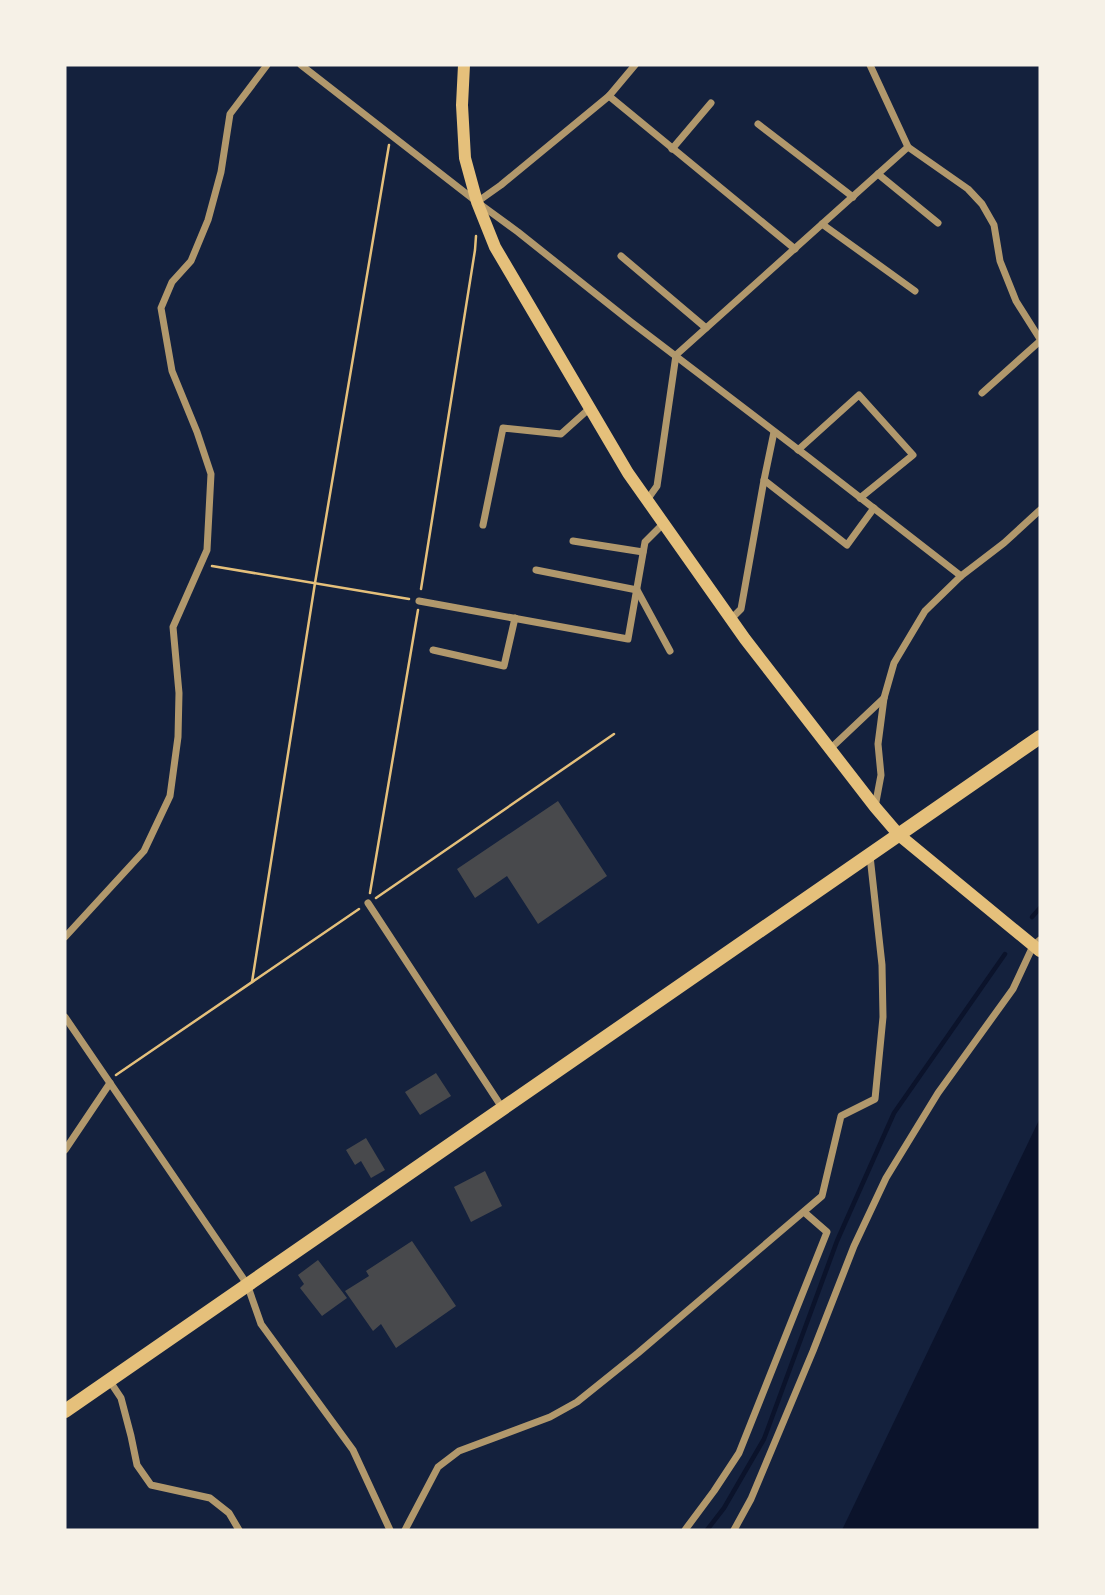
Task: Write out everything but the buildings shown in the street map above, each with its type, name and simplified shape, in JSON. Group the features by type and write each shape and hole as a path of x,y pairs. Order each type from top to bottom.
{"highway":[{"path":"65,1410 1040,737"}],"main road":[{"path":"464,65 462,106 466,158 477,202 495,247 628,474 731,619 899,835 1038,946"}],"street":[{"path":"65,937 144,851 170,796 178,737 179,693 173,627 207,550 211,474 172,371 160,308 172,282 191,261 208,220 221,172 230,114 267,65"},
{"path":"301,65 961,576"},
{"path":"477,202 609,96 635,65"},
{"path":"870,65 908,147 968,189 982,204 994,225 1000,261 1016,301 1040,340 982,393"},
{"path":"609,96 794,249"},
{"path":"672,149 711,103"},
{"path":"758,124 853,197"},
{"path":"647,501 657,485 676,355 908,147"},
{"path":"878,174 939,223"},
{"path":"822,224 915,291"},
{"path":"621,256 706,328"},
{"path":"798,450 859,395 913,455 860,498"},
{"path":"483,525 503,428 561,434 590,408"},
{"path":"731,619 741,609 774,432"},
{"path":"764,480 846,545 874,508"},
{"path":"875,807 881,775 878,744 884,698 894,663 925,611 961,576 1004,543 1040,510"},
{"path":"419,601 628,639 645,542 663,524"},
{"path":"573,541 643,552"},
{"path":"536,570 637,590"},
{"path":"637,590 670,651"},
{"path":"433,650 504,666 514,618"},
{"path":"830,749 884,698"},
{"path":"405,1530 438,1467 459,1451 550,1417 577,1402 649,1345 822,1196 841,1116 875,1099 883,1017 882,965 870,855"},
{"path":"368,903 503,1109"},
{"path":"734,1530 751,1499 854,1247 887,1178 938,1093 1013,989 1038,946"},
{"path":"65,1017 247,1284 261,1324 352,1450 390,1530"},
{"path":"65,1150 110,1083"},
{"path":"685,1530 739,1452 827,1232 804,1212"},
{"path":"109,1379 121,1398 137,1465 150,1485 210,1498 229,1513 239,1530"}],"path":[{"path":"251,982 391,135"},
{"path":"368,903 475,250 476,226"},
{"path":"201,564 419,601"},
{"path":"110,1083 118,1072 614,734"}],"water":[{"path":"1040,1118 1040,1530 842,1530"}],"waterway":[{"path":"1032,917 1040,908"},
{"path":"707,1530 724,1508 764,1439 837,1241 894,1113 1005,954"}]}
